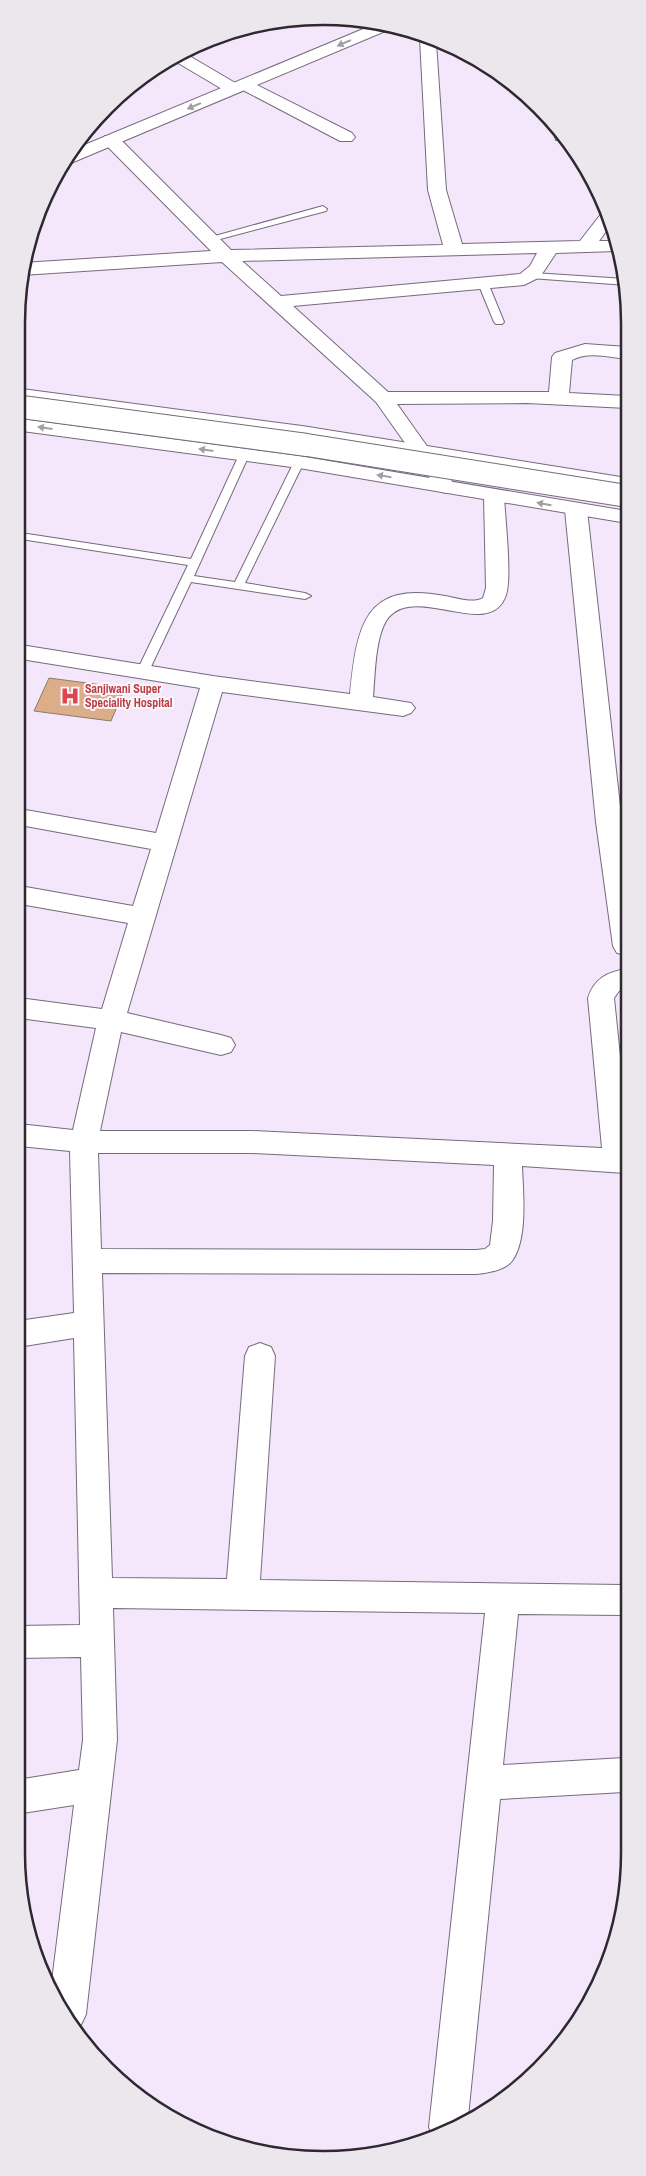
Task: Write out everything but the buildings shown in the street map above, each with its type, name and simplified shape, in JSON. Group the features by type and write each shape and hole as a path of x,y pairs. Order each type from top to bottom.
{"street":[{"path":"86,143 100,132 239,87 375,30"},
{"path":"428,45 436,190 454,250"},
{"path":"184,60 215,79 239,87 346,137"},
{"path":"196,87 233,72"},
{"path":"100,132 226,256 383,398 446,487"},
{"path":"586,246 603,223"},
{"path":"30,268 226,256 611,246"},
{"path":"279,302 524,279 532,276 550,247"},
{"path":"559,397 562,357 569,352 590,350 621,353"},
{"path":"25,395 302,432 621,483"},
{"path":"383,398 559,397 621,402"},
{"path":"25,407 326,448 621,495"},
{"path":"123,439 135,410"},
{"path":"25,425 299,462 621,516"},
{"path":"361,703 370,634 373,623 383,610 411,599 424,598 473,607 488,605 494,599 497,588 494,496"},
{"path":"576,510 608,822 621,912"},
{"path":"25,653 142,673 403,708"},
{"path":"68,2007 100,1740 84,1142 112,1020 213,683"},
{"path":"25,818 165,843"},
{"path":"25,897 143,917"},
{"path":"25,1136 84,1142 252,1142 621,1161 616,1048 600,998 602,989 621,980"},
{"path":"25,1009 112,1020 221,1046"},
{"path":"87,1261 476,1262 491,1260 502,1252 507,1239 508,1155"},
{"path":"25,1333 89,1324"},
{"path":"242,1595 260,1356"},
{"path":"96,1593 621,1600"},
{"path":"448,2123 503,1598"},
{"path":"25,1642 97,1641"},
{"path":"484,1784 621,1776"},
{"path":"25,1796 95,1785"}],"lane":[{"path":"209,239 323,209"},
{"path":"532,276 618,281"},
{"path":"483,283 499,322"},
{"path":"142,673 196,563 244,456"},
{"path":"239,585 299,462"},
{"path":"25,537 196,563"},
{"path":"188,578 305,596"}],"place":[{"name":"Sanjiwani Super Speciality Hospital","path":"70,696"}]}
